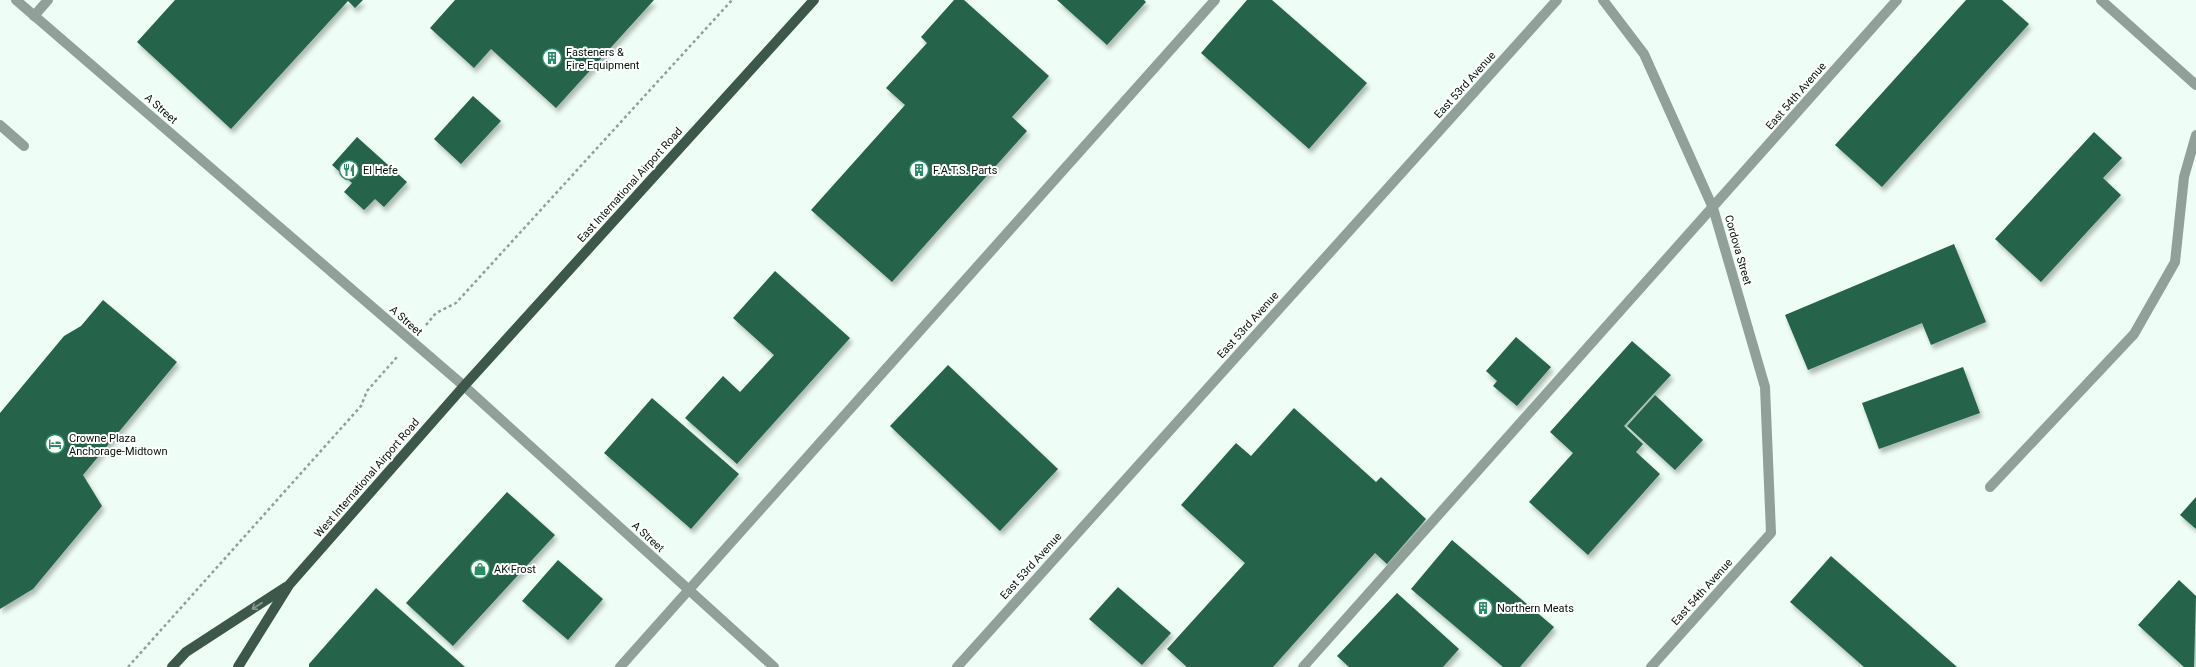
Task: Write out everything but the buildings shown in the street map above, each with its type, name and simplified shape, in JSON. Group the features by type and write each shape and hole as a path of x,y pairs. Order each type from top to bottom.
{"main road":[{"name":"East International Airport Road","path":"464,386 814,0"},
{"name":"West International Airport Road","path":"238,667 289,585 464,386"},
{"name":"West International Airport Road","path":"172,667 186,652 289,585"}],"street":[{"name":"A Street","path":"16,0 464,386 774,667"},
{"path":"34,16 48,0"},
{"path":"620,667 1215,0"},
{"name":"East 53rd Avenue","path":"957,667 1557,0"},
{"name":"Cordova Street","path":"1602,0 1644,54 1713,208 1765,387 1771,533"},
{"name":"East 54th Avenue","path":"1303,667 1897,0"},
{"path":"2101,0 2196,86"},
{"path":"0,125 24,146"},
{"path":"1990,487 2134,334 2175,262 2184,177 2196,135"},
{"name":"East 54th Avenue","path":"1651,667 1771,533"}],"place":[{"name":"Fasteners & Fire Equipment","path":"552,58"},
{"name":"El Hefe","path":"349,170"},
{"name":"F.A.T.S. Parts","path":"919,170"},
{"name":"Crowne Plaza Anchorage-Midtown","path":"55,444"},
{"name":"AK Frost","path":"480,569"},
{"name":"Northern Meats","path":"1483,608"}]}
